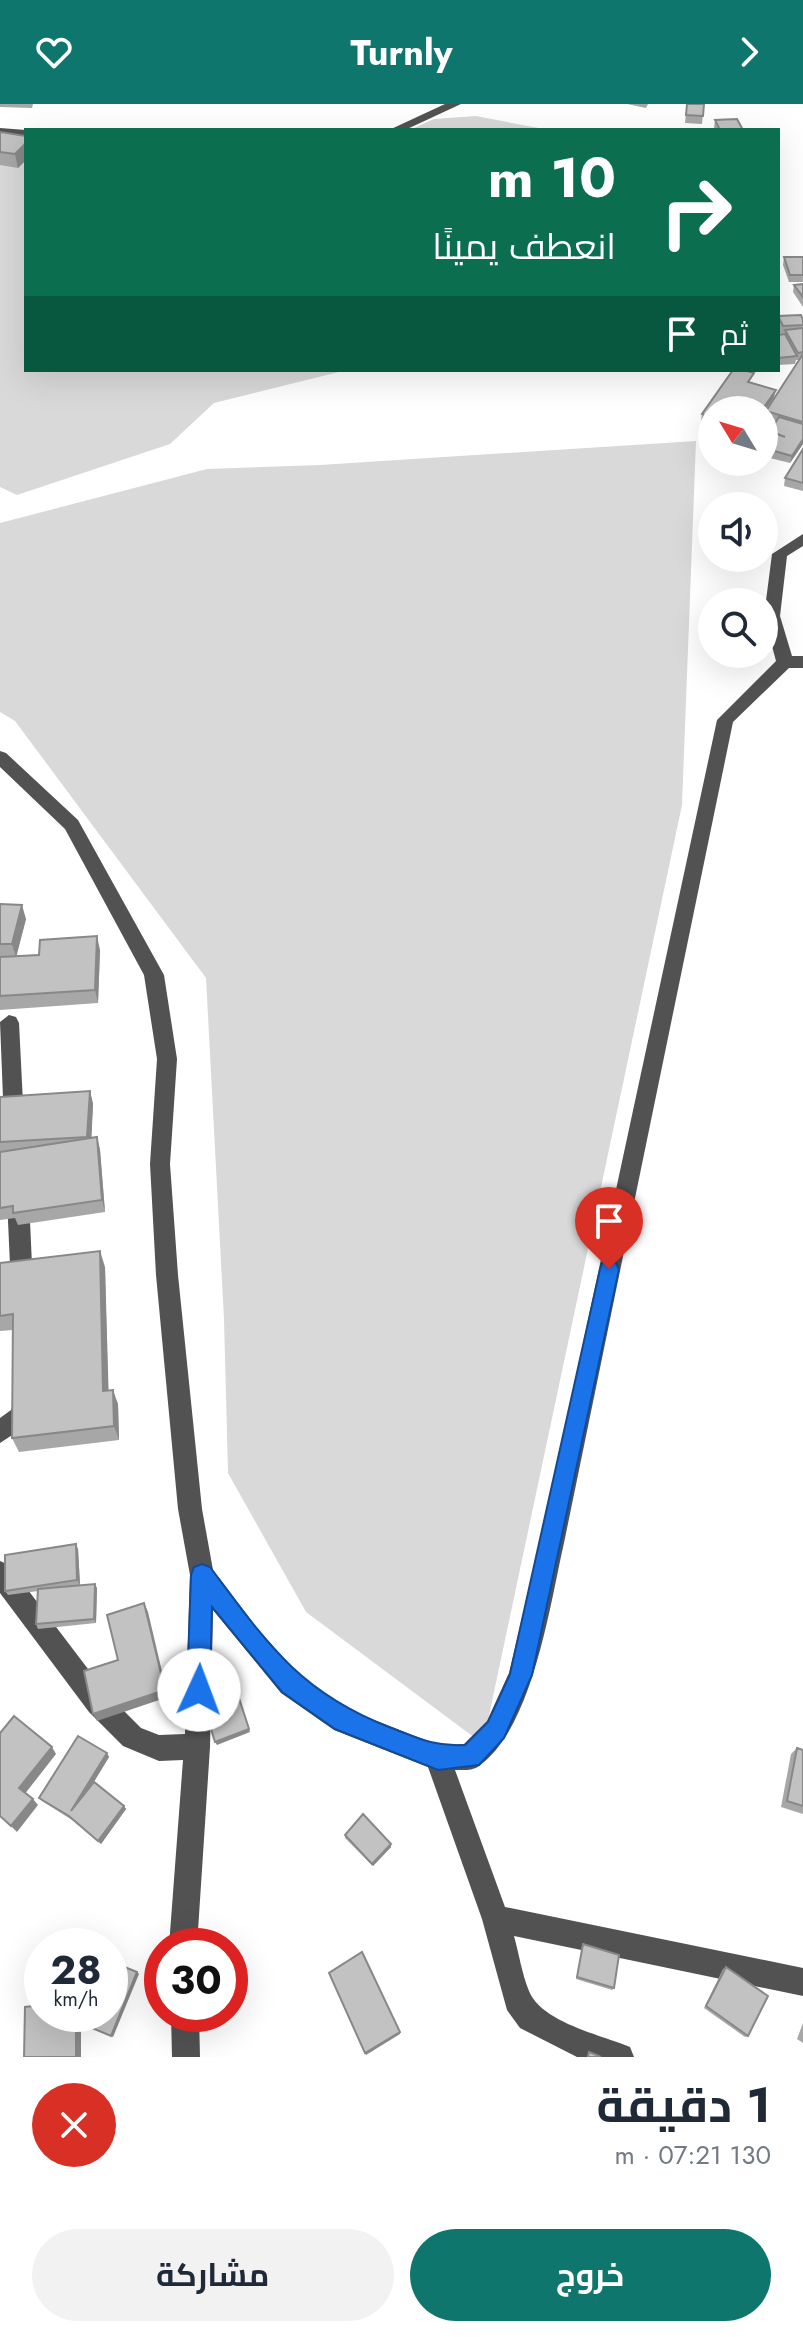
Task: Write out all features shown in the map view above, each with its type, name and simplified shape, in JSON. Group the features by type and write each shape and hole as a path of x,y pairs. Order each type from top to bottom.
{"street":[{"path":"400,128 455,104"},
{"path":"0,132 24,134"},
{"path":"202,1575 248,1637 290,1684 343,1721 438,1758 470,1757 496,1730 521,1675 552,1543 725,720 794,662 772,616 780,554 803,539"},
{"path":"0,757 72,825 154,975 167,1059 160,1164 167,1275 190,1509 202,1575 197,1747 184,1928"},
{"path":"9,1023 15,1150"},
{"path":"17,1182 23,1309"},
{"path":"0,1432 21,1416 27,1388"},
{"path":"0,1573 98,1703 132,1737 159,1748 197,1747"},
{"path":"438,1758 496,1919 517,2000 530,2018 580,2044 620,2057"},
{"path":"496,1919 803,1982"},
{"path":"185,2032 186,2057"}],"shaded area":[{"path":"476,116 539,128 414,128 434,119"},
{"path":"0,153 24,155 24,372 339,372 214,403 170,444 17,495 0,487"},
{"path":"696,441 682,805 483,1744 306,1612 228,1473 224,1319 206,978 15,721 0,712 0,523 207,469 320,465"}],"building":[{"path":"687,104 704,104 703,116 686,115"},
{"path":"737,119 742,128 719,128 715,120"},
{"path":"0,132 24,136 24,145 15,154 0,152"},
{"path":"784,257 803,257 803,275 790,275"},
{"path":"803,284 803,297 794,285"},
{"path":"801,315 803,325 783,326 780,316"},
{"path":"803,328 803,352 798,353 785,330"},
{"path":"785,334 797,356 780,358 780,335"},
{"path":"803,354 803,422 778,415 776,396"},
{"path":"732,372 754,373 748,382 776,390 772,396 715,396"},
{"path":"778,419 803,424 803,439 792,456 778,452 778,434 785,437 778,434"},
{"path":"803,449 803,483 785,478"},
{"path":"0,904 22,905 12,944 0,944"},
{"path":"97,936 95,990 0,996 0,957 39,955 40,940"},
{"path":"90,1091 87,1137 0,1142 0,1097"},
{"path":"97,1137 102,1200 13,1213 13,1206 0,1208 0,1152"},
{"path":"100,1251 103,1391 113,1390 114,1426 12,1438 13,1314 0,1316 0,1263"},
{"path":"76,1544 77,1580 5,1591 5,1555"},
{"path":"95,1584 94,1619 36,1624 38,1589"},
{"path":"144,1603 165,1690 93,1714 84,1671 118,1660 107,1615"},
{"path":"237,1692 249,1729 215,1742 204,1706"},
{"path":"14,1716 52,1747 19,1788 33,1799 11,1826 0,1816 0,1733"},
{"path":"78,1736 107,1753 71,1811 94,1782 124,1806 98,1841 69,1816 39,1798"},
{"path":"797,1748 803,1750 803,1806 787,1801"},
{"path":"363,1814 391,1844 372,1864 345,1835"},
{"path":"583,1944 619,1955 614,1988 577,1977"},
{"path":"362,1952 400,2032 365,2053 329,1973"},
{"path":"726,1967 768,1996 748,2036 706,2006"},
{"path":"128,1968 137,1972 128,1994"},
{"path":"24,2032 76,2032 76,2057 24,2057"}],"route":[{"path":"199,1690 202,1575 248,1637 290,1684 343,1721 438,1758 470,1757 496,1730 521,1675 609,1269"}]}
